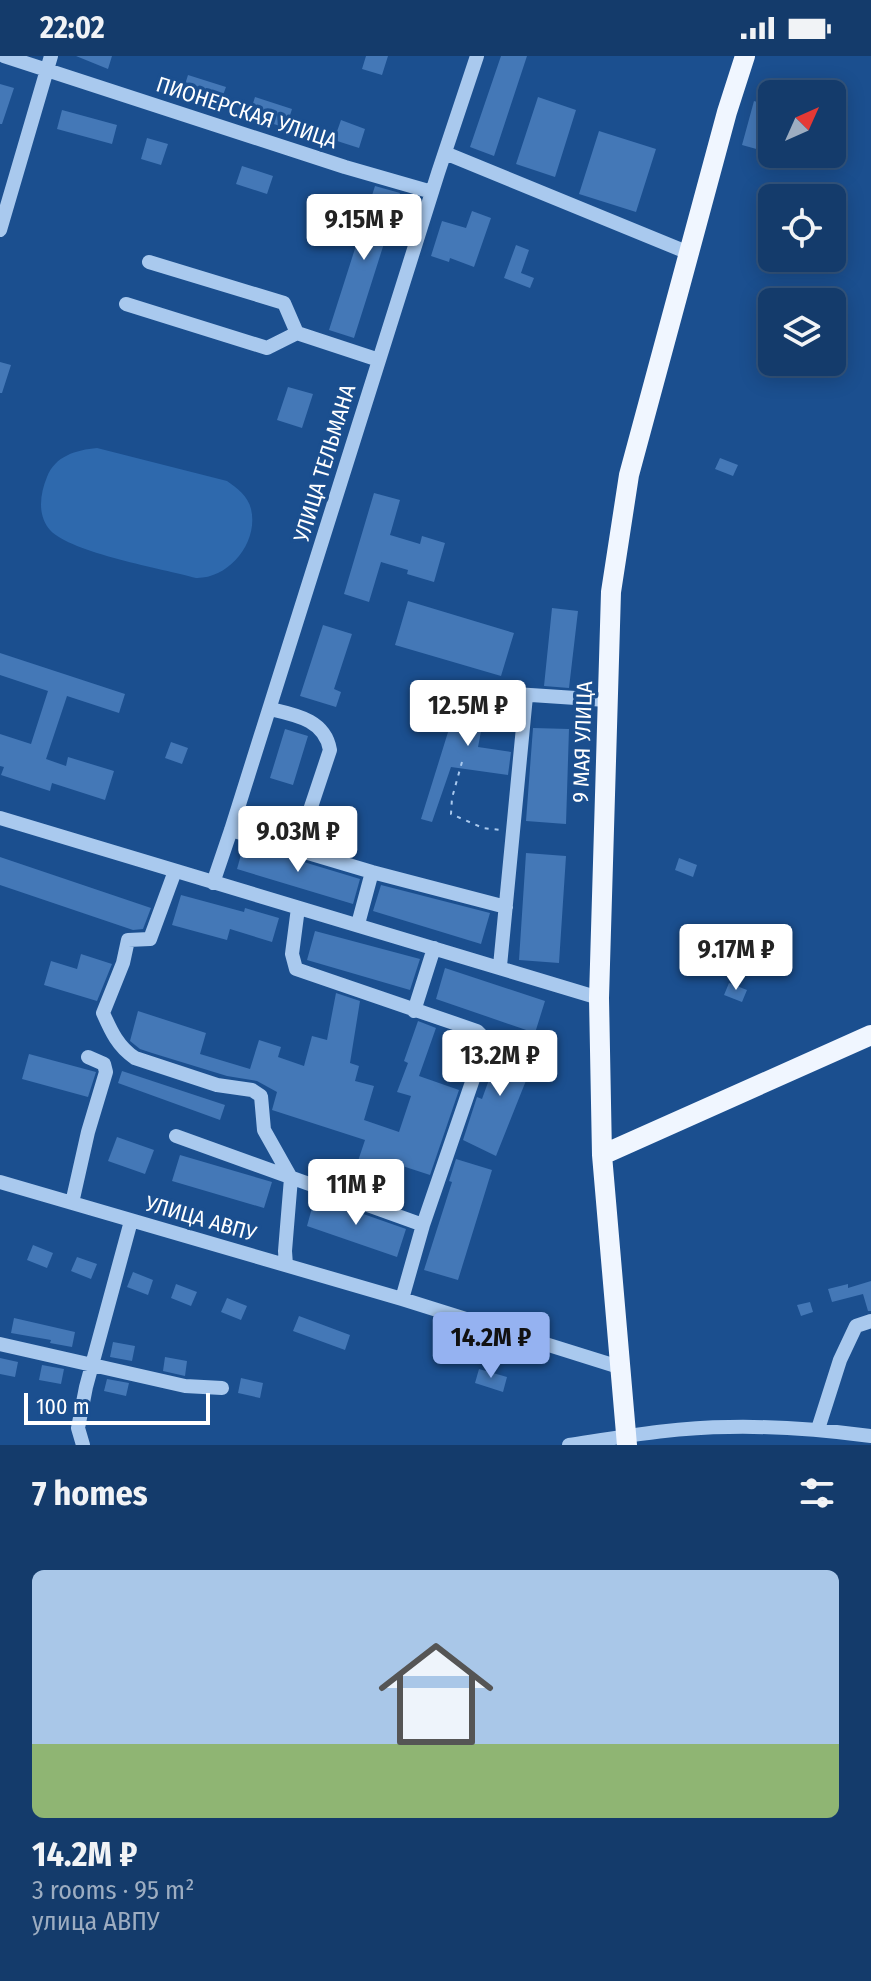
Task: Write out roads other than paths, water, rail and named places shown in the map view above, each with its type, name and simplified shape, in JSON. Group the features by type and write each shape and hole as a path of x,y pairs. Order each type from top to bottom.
{"main road":[{"name":"9 МАЯ УЛИЦА","path":"626,1440 602,1155 599,998 611,592 629,475 745,56"},
{"path":"602,1155 871,1035"}],"street":[{"name":"ПИОНЕРСКАЯ УЛИЦА","path":"4,56 49,63 345,167 432,192"},
{"name":"УЛИЦА ТЕЛЬМАНА","path":"213,883 477,56"},
{"path":"0,230 49,63"},
{"path":"445,153 689,253"},
{"path":"149,262 284,303 297,333"},
{"path":"126,304 267,348 297,333 379,360"},
{"path":"455,690 606,700"},
{"path":"500,966 526,696"},
{"path":"270,709 294,714 315,724 328,736 330,750 297,849"},
{"path":"0,818 599,998"},
{"path":"231,830 372,872 506,907"},
{"path":"175,871 150,939 128,940 123,963 103,1013 114,1038 126,1053 135,1058 217,1085 252,1090 261,1096 264,1130 291,1178 286,1265"},
{"path":"358,924 372,872"},
{"path":"298,908 292,954 296,969 477,1031 484,1038 483,1050 423,1225 402,1299"},
{"path":"414,1011 434,948"},
{"path":"72,1203 106,1072 104,1064 88,1057"},
{"path":"176,1136 423,1225"},
{"name":"УЛИЦА АВПУ","path":"0,1182 402,1299 619,1367"},
{"path":"83,1445 78,1428 131,1221"},
{"path":"818,1429 840,1360 856,1326 871,1321"},
{"path":"0,1344 185,1386 222,1388"},
{"path":"569,1445 726,1426 818,1429 871,1436"}]}
